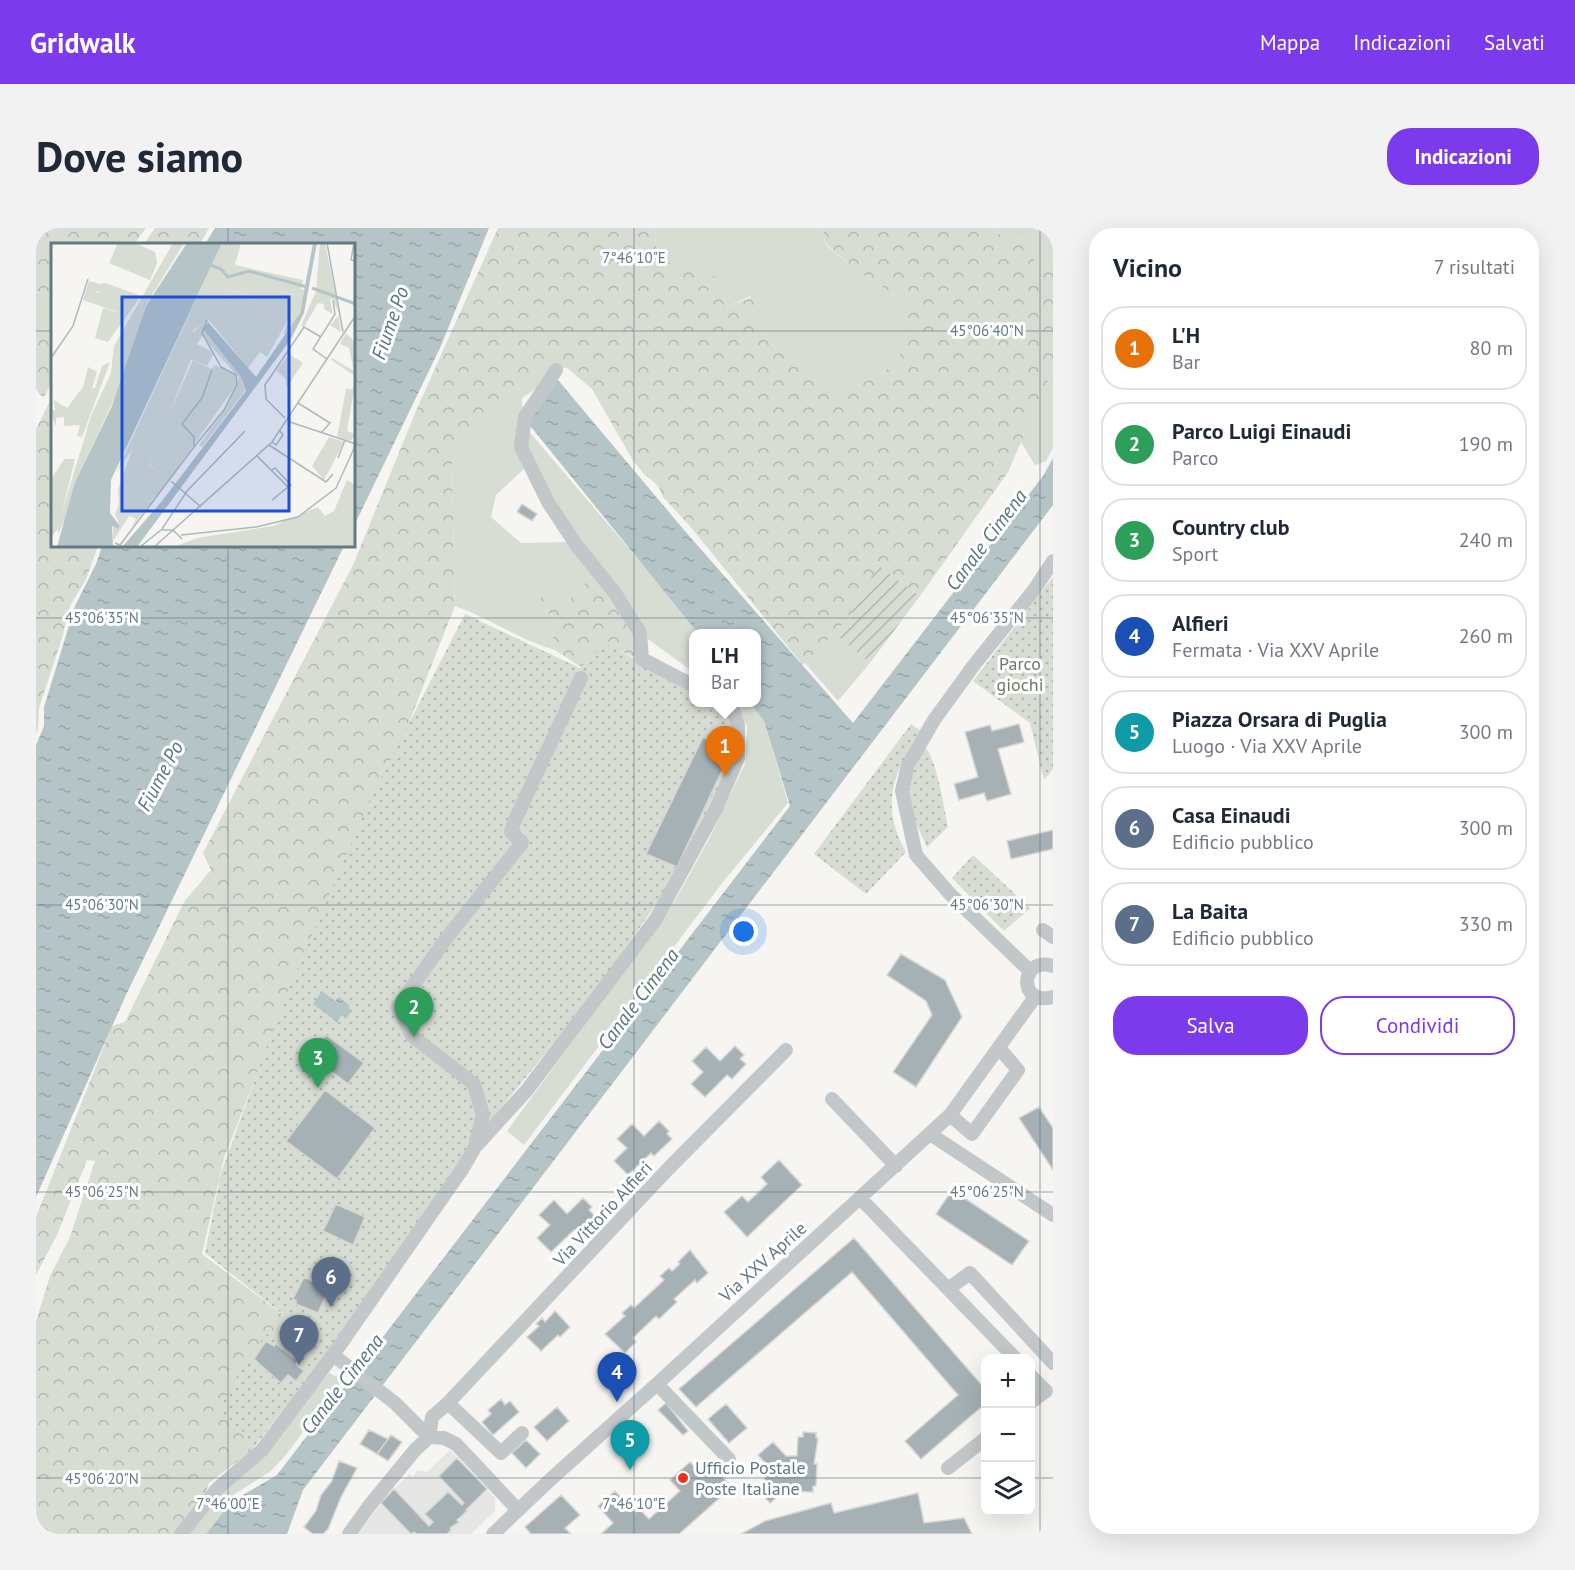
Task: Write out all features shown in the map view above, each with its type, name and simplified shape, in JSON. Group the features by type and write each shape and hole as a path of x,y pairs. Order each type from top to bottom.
{"street":[{"path":"556,370 525,417 520,447 548,502 577,546 615,593 639,633 642,659 689,684"},
{"path":"1030,971 950,894 916,855 902,791 908,765 934,720 974,665 1034,590 1053,561"},
{"path":"474,1149 483,1115 474,1084 412,1036 398,1007 446,940 522,843 511,832 514,822 581,678"},
{"path":"181,1534 216,1488 262,1450 333,1355 474,1149 527,1090 656,919 716,809 738,758 738,726 732,707"},
{"path":"1053,965 1035,966 1027,978 1027,987 1035,997 1044,999 1053,997"},
{"name":"Via XXV Aprile","path":"493,1534 950,1115 1035,997"},
{"path":"950,1115 972,1134 1018,1070 999,1048"},
{"name":"Via Vittorio Alfieri","path":"349,1534 375,1498 415,1450 429,1437 432,1417 584,1262 668,1169 786,1050"},
{"path":"832,1099 896,1166"},
{"path":"930,1134 1053,1215"},
{"path":"860,1198 1010,1354"},
{"path":"948,1289 970,1273 1053,1363"},
{"path":"996,1340 1016,1322"},
{"path":"333,1355 386,1396 429,1437 444,1438 456,1444 518,1510"},
{"path":"1035,1378 1049,1388 1035,1399"},
{"path":"657,1384 729,1459"},
{"path":"448,1403 501,1453 522,1433"},
{"path":"948,1468 981,1442"}],"shaded area":[{"path":"450,1450 495,1498 495,1511 471,1534 358,1534 381,1503 409,1474 413,1477 417,1470 427,1472"}],"green space":[{"path":"36,228 146,228 135,243 51,243 51,298 36,292"},
{"path":"155,228 209,228 201,243 145,243"},
{"path":"498,228 654,228 656,245 664,261 693,268 726,281 723,300 729,306 763,293 763,311 752,323 775,347 834,391 867,381 895,365 908,334 908,303 859,272 825,243 823,228 996,228 1002,237 1024,240 1039,269 1053,273 1053,369 1008,472 920,596 879,566 852,615 803,665 689,525 663,497 658,486 632,459 592,389 566,367 518,389 467,433 452,463 455,606 381,793 266,1051 224,1158 202,1254 319,1342 246,1434 251,1451 209,1483 205,1495 177,1534 36,1534 36,1321 50,1276 70,1237 95,1161 87,1160 57,1235 36,1275 36,1217 112,1026 125,1022 184,902 211,870 203,853 353,565 416,411"},
{"path":"654,228 823,228 825,244 859,272 908,303 908,334 895,365 867,381 834,391 775,347 752,323 751,296 729,306 693,268 664,261 656,244"},
{"path":"996,228 1053,228 1053,273 1039,269 1024,240 1002,237"},
{"path":"36,292 51,298 51,315 42,332 36,330"},
{"path":"51,315 51,384 44,397 36,389 36,330 42,332"},
{"path":"1053,369 1053,448 1046,461 1035,465 1021,442"},
{"path":"542,378 538,387 522,398 522,406 534,413 526,428 695,629 689,629 689,669 648,639 620,593 575,534 526,450 525,468 496,495 491,517 521,543 570,542 595,573 565,604 535,605 558,619 552,634 555,650 455,606 452,463 467,433 518,389"},
{"path":"51,399 51,548 97,548 86,579 70,606 39,708 36,734 36,429"},
{"path":"879,566 920,596 870,663 834,633 852,615 851,609"},
{"path":"595,573 636,633 636,658 604,644 590,673 555,650 552,634 558,619 535,605 546,591 560,593 565,604"},
{"name":"Parco giochi","path":"1053,577 1053,769 1044,780 1030,723 973,681"},
{"path":"465,614 580,668 604,643 689,687 689,707 729,707 736,737 731,768 664,893 594,993 467,1150 455,1171 344,1331 251,1451 246,1434 217,1413 247,1358 268,1333 308,1358 318,1342 205,1253 221,1173 282,1005 371,797"},
{"path":"834,633 870,663 838,701 805,663"},
{"path":"738,707 753,707 764,721 788,803 723,882 524,1145 507,1131 675,901 709,839 745,764 747,727"},
{"path":"911,724 920,730 897,775 892,804 893,819 906,852 866,894 814,854"},
{"path":"925,747 933,762 948,827 927,847 914,820 909,803 914,770"},
{"path":"973,855 1030,908 1004,931 952,878"},
{"path":"329,1373 335,1376 342,1374 345,1377 285,1456 271,1471 233,1495 231,1502 206,1534 187,1534 204,1511 265,1451"}],"water":[{"name":"Fiume Po","path":"215,228 489,228 440,348 356,522 356,243 206,243"},
{"path":"558,380 684,530 853,723 1043,476 1053,458 1053,505 303,1490 287,1534 206,1534 231,1502 277,1475 790,806 764,721 753,707 761,707 761,629 695,629 527,422"},
{"name":"Fiume Po","path":"101,548 343,548 126,995 36,1197 36,745 44,726 44,707 75,606"},
{"path":"322,991 335,1001 339,997 349,1005 350,1013 346,1018 342,1015 337,1022 313,1004"}],"building":[{"path":"522,504 537,514 532,521 517,512"},
{"path":"1019,724 1024,742 998,749 1011,794 987,801 984,793 959,800 954,784 978,777 965,732 990,725 992,731"},
{"path":"703,737 731,751 677,867 646,854"},
{"path":"1053,830 1053,849 1011,859 1007,841"},
{"path":"901,954 945,980 962,1017 916,1087 893,1072 932,1015 926,1001 887,975"},
{"path":"326,1035 364,1063 348,1084 310,1055"},
{"path":"735,1046 744,1055 740,1059 746,1064 732,1079 727,1075 705,1097 691,1084 703,1072 692,1061 706,1047 720,1061"},
{"path":"325,1090 375,1128 337,1179 286,1141"},
{"path":"1039,1107 1053,1128 1053,1170 1019,1118"},
{"path":"659,1121 669,1131 667,1134 672,1139 654,1156 651,1153 628,1175 614,1161 627,1148 617,1139 632,1124 644,1136"},
{"path":"779,1160 802,1185 747,1237 724,1212 742,1196 748,1202 767,1184 761,1177"},
{"path":"952,1190 1029,1241 1012,1265 936,1214"},
{"path":"583,1198 592,1207 589,1210 595,1216 578,1234 574,1230 551,1252 537,1238 550,1225 539,1215 554,1200 567,1214"},
{"path":"336,1204 365,1217 353,1245 323,1231"},
{"path":"854,1238 981,1384 981,1407 921,1459 905,1441 958,1395 852,1272 696,1407 679,1389"},
{"path":"690,1250 708,1273 697,1283 695,1280 674,1299 677,1302 659,1319 656,1316 633,1338 636,1342 625,1353 605,1334 625,1316 622,1313 631,1305 634,1308 664,1280 660,1276 669,1268 672,1271"},
{"path":"304,1277 329,1289 318,1313 296,1304 296,1300 293,1299"},
{"path":"555,1311 570,1327 541,1351 527,1337 539,1326 536,1324 542,1318 545,1322"},
{"path":"266,1341 274,1346 276,1344 298,1361 296,1365 304,1371 296,1381 288,1375 281,1383 254,1359"},
{"path":"501,1399 505,1405 510,1401 519,1412 493,1435 482,1422 491,1414 488,1410"},
{"path":"666,1403 688,1431 683,1435 658,1410"},
{"path":"726,1404 747,1428 729,1443 708,1419"},
{"path":"557,1407 569,1421 547,1441 534,1427"},
{"path":"369,1430 388,1439 377,1454 360,1444"},
{"path":"803,1432 816,1433 816,1438 818,1438 814,1464 817,1464 816,1486 813,1486 813,1492 784,1491 770,1503 756,1488 764,1481 769,1467 758,1455 773,1442 786,1456 797,1456 798,1437 803,1437"},
{"path":"391,1435 402,1442 388,1461 377,1454"},
{"path":"526,1440 540,1454 526,1468 512,1453"},
{"path":"457,1458 487,1489 457,1520 459,1522 450,1528 447,1534 417,1534 414,1532 411,1534 381,1503 394,1489 429,1526 433,1522 425,1514 448,1492 462,1505 464,1503 439,1476"},
{"path":"339,1461 357,1468 341,1497 328,1529 323,1534 313,1534 304,1527 316,1511 321,1495 332,1481"},
{"path":"690,1462 700,1473 710,1463 732,1487 679,1534 601,1534 613,1523 598,1506 615,1491 635,1512 639,1509 649,1519 680,1491 670,1480"},
{"path":"690,1462 700,1473 710,1463 732,1487 679,1534 601,1534 613,1523 598,1506 615,1491 635,1512 639,1509 649,1519 680,1491 670,1480"},
{"path":"918,1493 924,1523 964,1518 972,1534 741,1534 765,1521 831,1503 834,1513"},
{"path":"561,1495 580,1515 565,1528 571,1534 531,1534 525,1527"}],"place":[{"name":"L'H","path":"725,776"},
{"name":"Parco Luigi Einaudi","path":"414,1037"},
{"name":"Country club","path":"318,1088"},
{"name":"Casa Einaudi","path":"331,1307"},
{"name":"La Baita","path":"299,1365"},
{"name":"Alfieri","path":"617,1402"},
{"name":"Piazza Orsara di Puglia","path":"630,1470"},
{"name":"Ufficio Postale Poste Italiane","path":"683,1478"}],"water label":[{"name":"Canale Cimena","path":"986,540"},
{"name":"Canale Cimena","path":"638,999"},
{"name":"Canale Cimena","path":"342,1384"}]}
